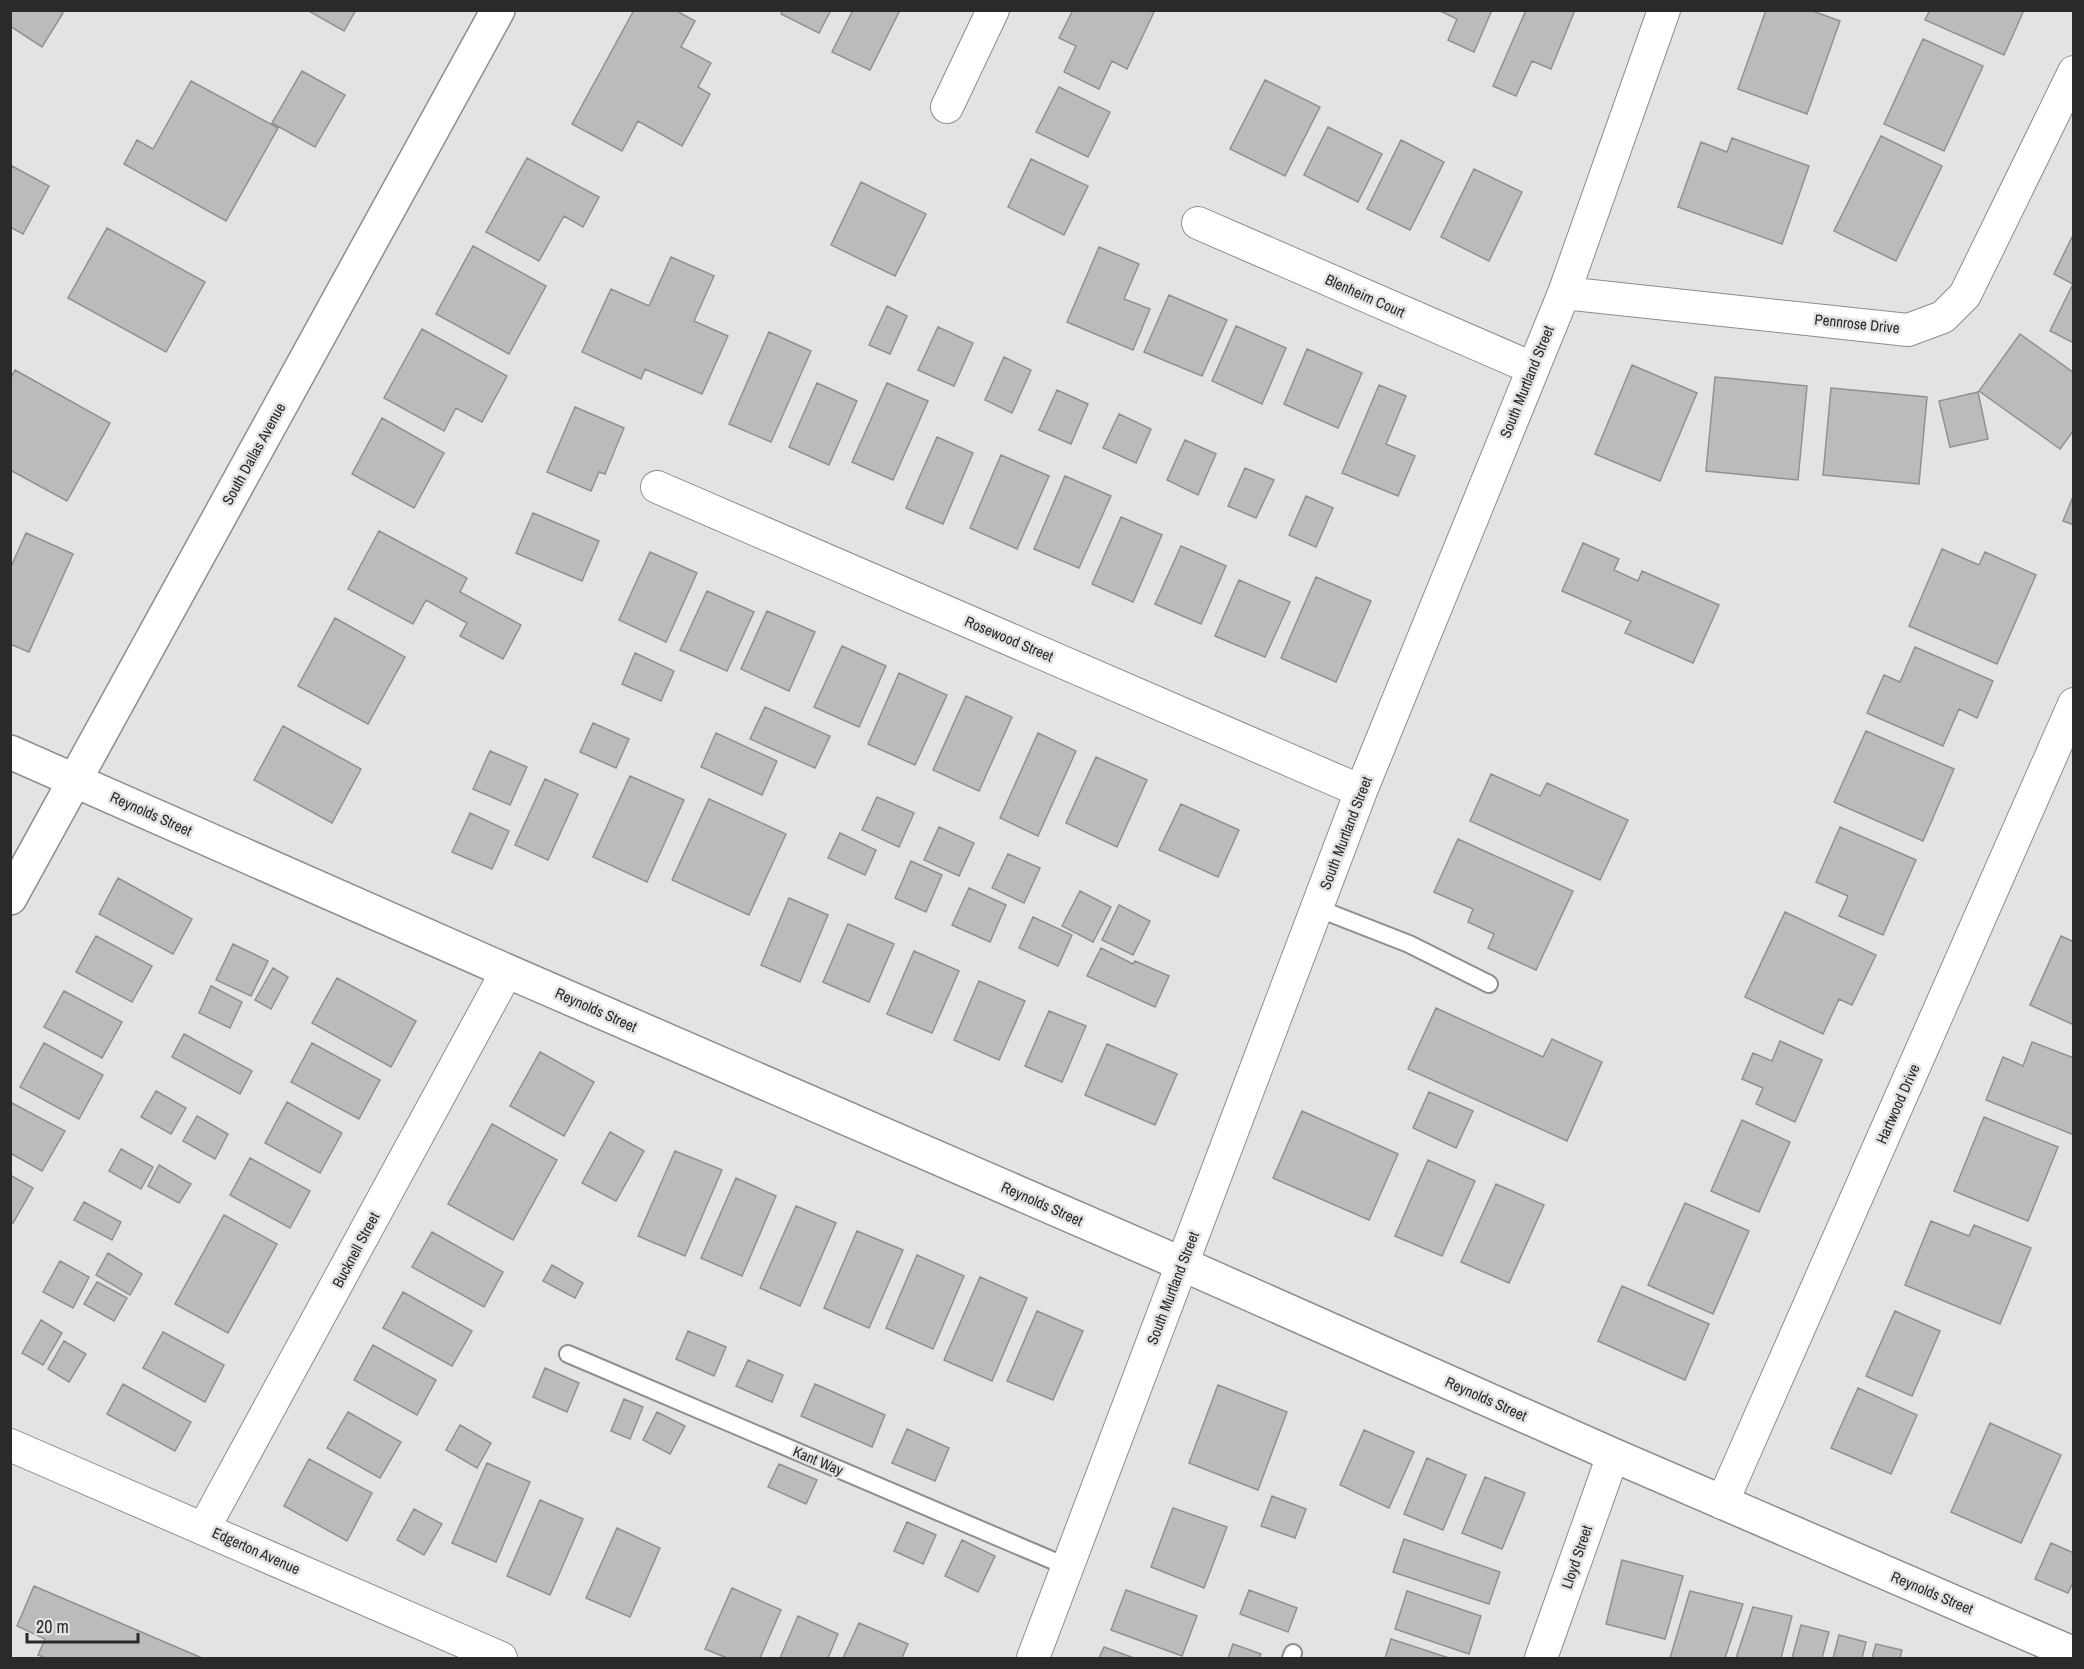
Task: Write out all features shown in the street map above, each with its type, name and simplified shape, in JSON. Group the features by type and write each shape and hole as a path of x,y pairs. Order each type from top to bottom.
{"street":[{"name":"South Dallas Avenue","path":"10,898 498,10"},
{"path":"947,107 993,10"},
{"name":"South Murtland Street","path":"1033,1659 1361,791 1564,293 1664,10"},
{"name":"Pennrose Drive","path":"1564,293 1908,330 1943,317 1965,295 2073,72"},
{"name":"Blenheim Court","path":"1198,223 1532,368"},
{"name":"Rosewood Street","path":"657,487 1361,791"},
{"name":"Hartwood Drive","path":"1722,1503 2073,704"},
{"name":"Reynolds Street","path":"10,752 1182,1264 1722,1503 2073,1653"},
{"name":"Bucknell Street","path":"204,1528 507,971"},
{"name":"Edgerton Avenue","path":"10,1445 501,1659"},
{"name":"Lloyd Street","path":"1541,1659 1613,1455"}],"lane":[{"path":"1317,908 1409,945 1490,984"},
{"name":"Kant Way","path":"568,1354 1068,1567"}],"building":[{"path":"10,10 60,10 63,13 42,47 10,26"},
{"path":"307,10 356,10 344,31"},
{"path":"634,10 675,10 695,21 681,47 711,63 698,87 710,94 682,146 638,121 622,151 572,124"},
{"path":"783,10 831,10 819,33 781,14"},
{"path":"853,10 900,10 870,70 832,52"},
{"path":"1073,10 1155,10 1127,69 1112,61 1099,89 1064,72 1076,46 1059,38"},
{"path":"1438,10 1492,10 1474,52 1448,40 1457,19"},
{"path":"1526,10 1575,10 1551,69 1532,61 1516,96 1493,86"},
{"path":"1766,10 1810,10 1840,21 1807,114 1738,89"},
{"path":"1930,10 2024,10 2004,55 1925,20"},
{"path":"1923,39 1983,66 1944,151 1884,124"},
{"path":"302,71 345,95 315,147 272,123"},
{"path":"1265,80 1320,107 1285,176 1230,149"},
{"path":"191,81 278,128 226,221 124,164 137,140 153,149"},
{"path":"1059,87 1110,112 1088,157 1036,132"},
{"path":"1328,127 1382,154 1358,202 1304,175"},
{"path":"1881,136 1942,166 1896,261 1834,231"},
{"path":"1732,138 1809,166 1782,244 1678,207 1701,142 1727,152"},
{"path":"1401,140 1444,162 1410,230 1367,209"},
{"path":"527,158 599,197 583,227 564,216 539,261 486,232"},
{"path":"1031,159 1088,186 1064,235 1008,207"},
{"path":"12,166 49,186 23,234 10,227 10,169"},
{"path":"1474,169 1522,192 1489,261 1441,237"},
{"path":"861,182 926,214 895,276 831,245"},
{"path":"107,228 205,282 166,352 68,298"},
{"path":"2074,233 2074,343 2050,331 2073,284 2054,274"},
{"path":"473,246 546,286 509,354 436,314"},
{"path":"1099,247 1139,264 1124,299 1150,309 1133,350 1067,322"},
{"path":"671,257 714,276 694,321 728,336 702,394 645,369 641,379 582,352 611,289 649,306"},
{"path":"1169,295 1227,320 1202,376 1144,352"},
{"path":"887,306 907,316 890,354 869,345"},
{"path":"1236,326 1286,348 1262,404 1212,381"},
{"path":"938,327 973,343 954,386 918,370"},
{"path":"422,329 507,376 482,422 456,408 444,431 384,398"},
{"path":"769,332 811,351 771,442 729,424"},
{"path":"2020,334 2074,373 2074,430 2060,449 1979,391"},
{"path":"1307,349 1362,373 1338,428 1284,404"},
{"path":"1004,357 1031,370 1012,413 985,400"},
{"path":"1632,365 1697,393 1660,481 1595,454"},
{"path":"15,370 110,423 67,501 10,470 10,379"},
{"path":"1715,377 1807,386 1798,480 1706,471"},
{"path":"817,383 857,401 829,465 789,447"},
{"path":"887,383 928,401 893,480 852,462"},
{"path":"1379,385 1406,396 1386,444 1415,456 1398,496 1342,473"},
{"path":"1831,388 1927,397 1919,484 1823,475"},
{"path":"1057,390 1088,404 1071,444 1039,430"},
{"path":"1978,392 1988,439 1950,447 1939,401"},
{"path":"575,407 624,428 605,474 599,472 591,491 547,472"},
{"path":"1119,414 1151,429 1136,463 1103,448"},
{"path":"382,418 444,453 414,508 352,474"},
{"path":"937,437 973,453 943,524 906,508"},
{"path":"1185,440 1216,454 1198,495 1167,480"},
{"path":"1001,455 1049,476 1017,549 970,528"},
{"path":"1245,468 1274,480 1256,518 1228,506"},
{"path":"1065,476 1111,496 1079,568 1034,549"},
{"path":"2074,494 2074,525 2063,521"},
{"path":"1306,496 1333,508 1316,547 1289,535"},
{"path":"533,513 599,541 582,581 516,553"},
{"path":"1121,517 1162,535 1133,602 1092,584"},
{"path":"379,531 467,578 460,592 521,625 503,659 460,636 467,623 426,600 413,624 348,589"},
{"path":"26,533 73,554 29,652 10,644 10,569"},
{"path":"1583,543 1619,559 1614,570 1638,581 1642,571 1719,605 1693,663 1625,633 1631,621 1562,591"},
{"path":"1181,546 1226,566 1201,624 1155,604"},
{"path":"1942,549 1979,565 1985,552 2036,575 1997,664 1909,626"},
{"path":"650,552 697,573 666,642 619,620"},
{"path":"1316,577 1371,601 1336,682 1281,658"},
{"path":"1239,580 1290,602 1265,657 1215,636"},
{"path":"707,591 754,612 727,671 680,650"},
{"path":"767,611 815,632 789,691 741,669"},
{"path":"335,618 405,657 368,724 298,686"},
{"path":"842,646 886,666 859,727 814,707"},
{"path":"1915,647 1993,681 1977,718 1959,709 1943,746 1867,713 1884,675 1900,682"},
{"path":"635,653 674,671 661,701 622,684"},
{"path":"899,673 947,695 915,765 868,744"},
{"path":"966,696 1012,717 979,791 933,770"},
{"path":"765,707 830,736 815,768 750,739"},
{"path":"593,723 629,739 616,768 580,752"},
{"path":"283,726 361,769 332,823 254,780"},
{"path":"1866,731 1954,769 1923,841 1834,802"},
{"path":"716,733 777,761 762,795 701,767"},
{"path":"1038,733 1076,751 1038,836 1000,818"},
{"path":"490,751 527,767 510,805 473,789"},
{"path":"1096,757 1147,780 1117,847 1066,823"},
{"path":"1491,774 1540,796 1547,783 1628,820 1600,880 1470,821"},
{"path":"630,776 684,800 647,882 593,857"},
{"path":"545,779 578,794 548,860 515,845"},
{"path":"877,797 914,813 899,847 862,830"},
{"path":"709,799 786,834 749,915 672,880"},
{"path":"1181,804 1239,830 1218,877 1159,850"},
{"path":"470,813 509,831 492,869 452,852"},
{"path":"939,827 974,843 959,876 924,860"},
{"path":"1840,827 1916,860 1883,935 1839,916 1848,896 1816,882"},
{"path":"840,833 876,850 865,875 828,858"},
{"path":"1458,839 1573,891 1536,970 1488,948 1494,934 1468,922 1473,909 1434,892"},
{"path":"1008,854 1040,868 1024,903 992,888"},
{"path":"911,861 942,875 926,912 895,898"},
{"path":"118,878 192,919 173,954 99,914"},
{"path":"969,888 1006,905 990,942 952,925"},
{"path":"1080,891 1111,907 1093,942 1062,926"},
{"path":"789,898 828,915 800,982 761,965"},
{"path":"1119,905 1150,921 1133,955 1102,940"},
{"path":"1785,912 1876,955 1852,1005 1839,999 1823,1034 1745,997"},
{"path":"1033,917 1072,935 1058,966 1019,948"},
{"path":"848,924 894,944 869,1002 823,982"},
{"path":"96,936 152,966 132,1002 76,972"},
{"path":"2061,936 2074,942 2074,1025 2030,1005"},
{"path":"233,944 268,961 251,996 216,980"},
{"path":"1101,948 1133,964 1135,961 1169,976 1155,1007 1087,976"},
{"path":"914,951 959,971 932,1033 887,1014"},
{"path":"273,968 288,977 271,1009 255,1000"},
{"path":"337,978 416,1021 391,1067 312,1023"},
{"path":"979,981 1025,1001 999,1060 954,1040"},
{"path":"211,986 242,1002 230,1028 199,1013"},
{"path":"64,991 122,1022 102,1058 44,1027"},
{"path":"1436,1008 1543,1057 1552,1039 1602,1062 1567,1141 1408,1069"},
{"path":"1049,1011 1086,1026 1062,1082 1025,1066"},
{"path":"184,1034 252,1071 240,1094 172,1057"},
{"path":"1780,1041 1822,1060 1795,1122 1756,1104 1763,1088 1742,1079 1753,1053 1772,1061"},
{"path":"2032,1042 2074,1058 2074,1135 1986,1100 2003,1057 2023,1066"},
{"path":"44,1043 103,1075 79,1119 20,1087"},
{"path":"312,1043 380,1080 359,1119 291,1082"},
{"path":"1107,1044 1177,1074 1155,1125 1085,1095"},
{"path":"540,1052 594,1082 564,1136 510,1106"},
{"path":"156,1091 186,1108 171,1134 141,1117"},
{"path":"1429,1092 1473,1111 1456,1148 1413,1128"},
{"path":"10,1102 65,1131 42,1171 10,1153"},
{"path":"287,1102 342,1133 320,1173 265,1143"},
{"path":"1302,1111 1398,1154 1369,1220 1273,1178"},
{"path":"197,1116 228,1134 215,1159 183,1141"},
{"path":"1984,1117 2058,1147 2028,1221 1954,1191"},
{"path":"1742,1120 1790,1142 1759,1212 1711,1191"},
{"path":"492,1124 557,1160 513,1240 448,1204"},
{"path":"610,1132 644,1151 616,1201 582,1183"},
{"path":"121,1149 153,1167 141,1189 109,1171"},
{"path":"675,1151 722,1170 685,1256 638,1236"},
{"path":"250,1158 310,1191 290,1228 230,1195"},
{"path":"1428,1160 1475,1181 1442,1256 1395,1236"},
{"path":"159,1165 191,1184 179,1203 148,1186"},
{"path":"10,1175 33,1188 13,1223 10,1222"},
{"path":"736,1178 776,1196 742,1276 701,1258"},
{"path":"1496,1184 1544,1205 1509,1283 1461,1262"},
{"path":"84,1202 121,1222 112,1240 74,1220"},
{"path":"1685,1203 1749,1231 1713,1314 1648,1285"},
{"path":"796,1206 836,1223 800,1306 760,1288"},
{"path":"224,1215 277,1244 228,1333 175,1304"},
{"path":"1931,1221 1969,1236 1974,1225 2031,1248 2000,1324 1905,1285"},
{"path":"857,1231 903,1250 869,1328 824,1308"},
{"path":"432,1232 503,1272 484,1307 412,1267"},
{"path":"108,1253 142,1274 130,1295 96,1275"},
{"path":"917,1255 964,1276 933,1349 886,1328"},
{"path":"60,1261 89,1277 73,1308 43,1292"},
{"path":"552,1265 583,1283 575,1298 543,1281"},
{"path":"980,1277 1027,1298 992,1381 944,1360"},
{"path":"97,1282 127,1298 114,1321 84,1304"},
{"path":"1622,1286 1709,1324 1685,1380 1598,1341"},
{"path":"403,1292 472,1331 452,1366 383,1328"},
{"path":"1037,1311 1083,1331 1053,1400 1007,1381"},
{"path":"1895,1311 1940,1331 1912,1396 1866,1376"},
{"path":"41,1320 62,1333 43,1365 22,1353"},
{"path":"688,1331 726,1347 714,1376 676,1359"},
{"path":"163,1332 224,1365 205,1402 143,1368"},
{"path":"64,1341 86,1354 69,1382 48,1369"},
{"path":"373,1345 436,1380 417,1415 354,1380"},
{"path":"748,1360 783,1375 772,1402 736,1386"},
{"path":"545,1368 579,1383 567,1412 533,1397"},
{"path":"123,1384 191,1422 175,1451 107,1414"},
{"path":"815,1384 885,1415 872,1447 801,1416"},
{"path":"1218,1385 1287,1412 1258,1490 1189,1463"},
{"path":"1858,1388 1917,1415 1891,1474 1831,1448"},
{"path":"624,1399 643,1407 630,1439 611,1431"},
{"path":"348,1412 401,1442 380,1478 327,1448"},
{"path":"657,1412 685,1426 670,1454 643,1440"},
{"path":"1990,1423 2061,1455 2021,1543 1951,1512"},
{"path":"460,1425 491,1443 477,1468 446,1450"},
{"path":"907,1429 949,1448 935,1481 892,1463"},
{"path":"1364,1430 1414,1452 1389,1508 1340,1485"},
{"path":"1427,1458 1466,1475 1443,1530 1404,1514"},
{"path":"309,1459 372,1493 347,1541 284,1506"},
{"path":"487,1463 530,1482 496,1562 452,1543"},
{"path":"779,1464 817,1480 806,1504 768,1487"},
{"path":"1485,1477 1525,1493 1502,1549 1462,1533"},
{"path":"1272,1496 1306,1509 1295,1538 1261,1526"},
{"path":"540,1500 583,1519 550,1595 507,1576"},
{"path":"1173,1508 1227,1527 1204,1588 1151,1567"},
{"path":"414,1509 442,1524 424,1555 397,1540"},
{"path":"907,1522 936,1535 923,1564 894,1551"},
{"path":"617,1528 660,1548 630,1617 586,1598"},
{"path":"1404,1539 1500,1572 1489,1604 1393,1572"},
{"path":"962,1540 995,1556 978,1592 945,1576"},
{"path":"2051,1543 2074,1553 2074,1580 2068,1593 2035,1579"},
{"path":"1622,1560 1683,1576 1665,1639 1606,1624"},
{"path":"34,1586 202,1658 46,1658 38,1655 45,1639 17,1626"},
{"path":"732,1588 781,1610 760,1658 727,1658 705,1649"},
{"path":"1126,1590 1197,1616 1182,1656 1111,1630"},
{"path":"1249,1590 1297,1608 1288,1632 1240,1614"},
{"path":"1407,1591 1481,1616 1469,1654 1395,1629"},
{"path":"1690,1591 1743,1604 1725,1658 1670,1658"},
{"path":"1753,1607 1792,1616 1781,1658 1736,1658"},
{"path":"798,1616 838,1634 828,1658 780,1658"},
{"path":"859,1623 908,1644 902,1658 843,1658"},
{"path":"1801,1625 1829,1632 1822,1658 1792,1658"},
{"path":"1839,1635 1866,1642 1862,1658 1833,1658"},
{"path":"1391,1639 1449,1658 1385,1658"},
{"path":"1233,1644 1261,1654 1259,1658 1228,1658"},
{"path":"1876,1644 1902,1650 1900,1658 1872,1658"},
{"path":"1104,1647 1134,1658 1099,1658"}]}
